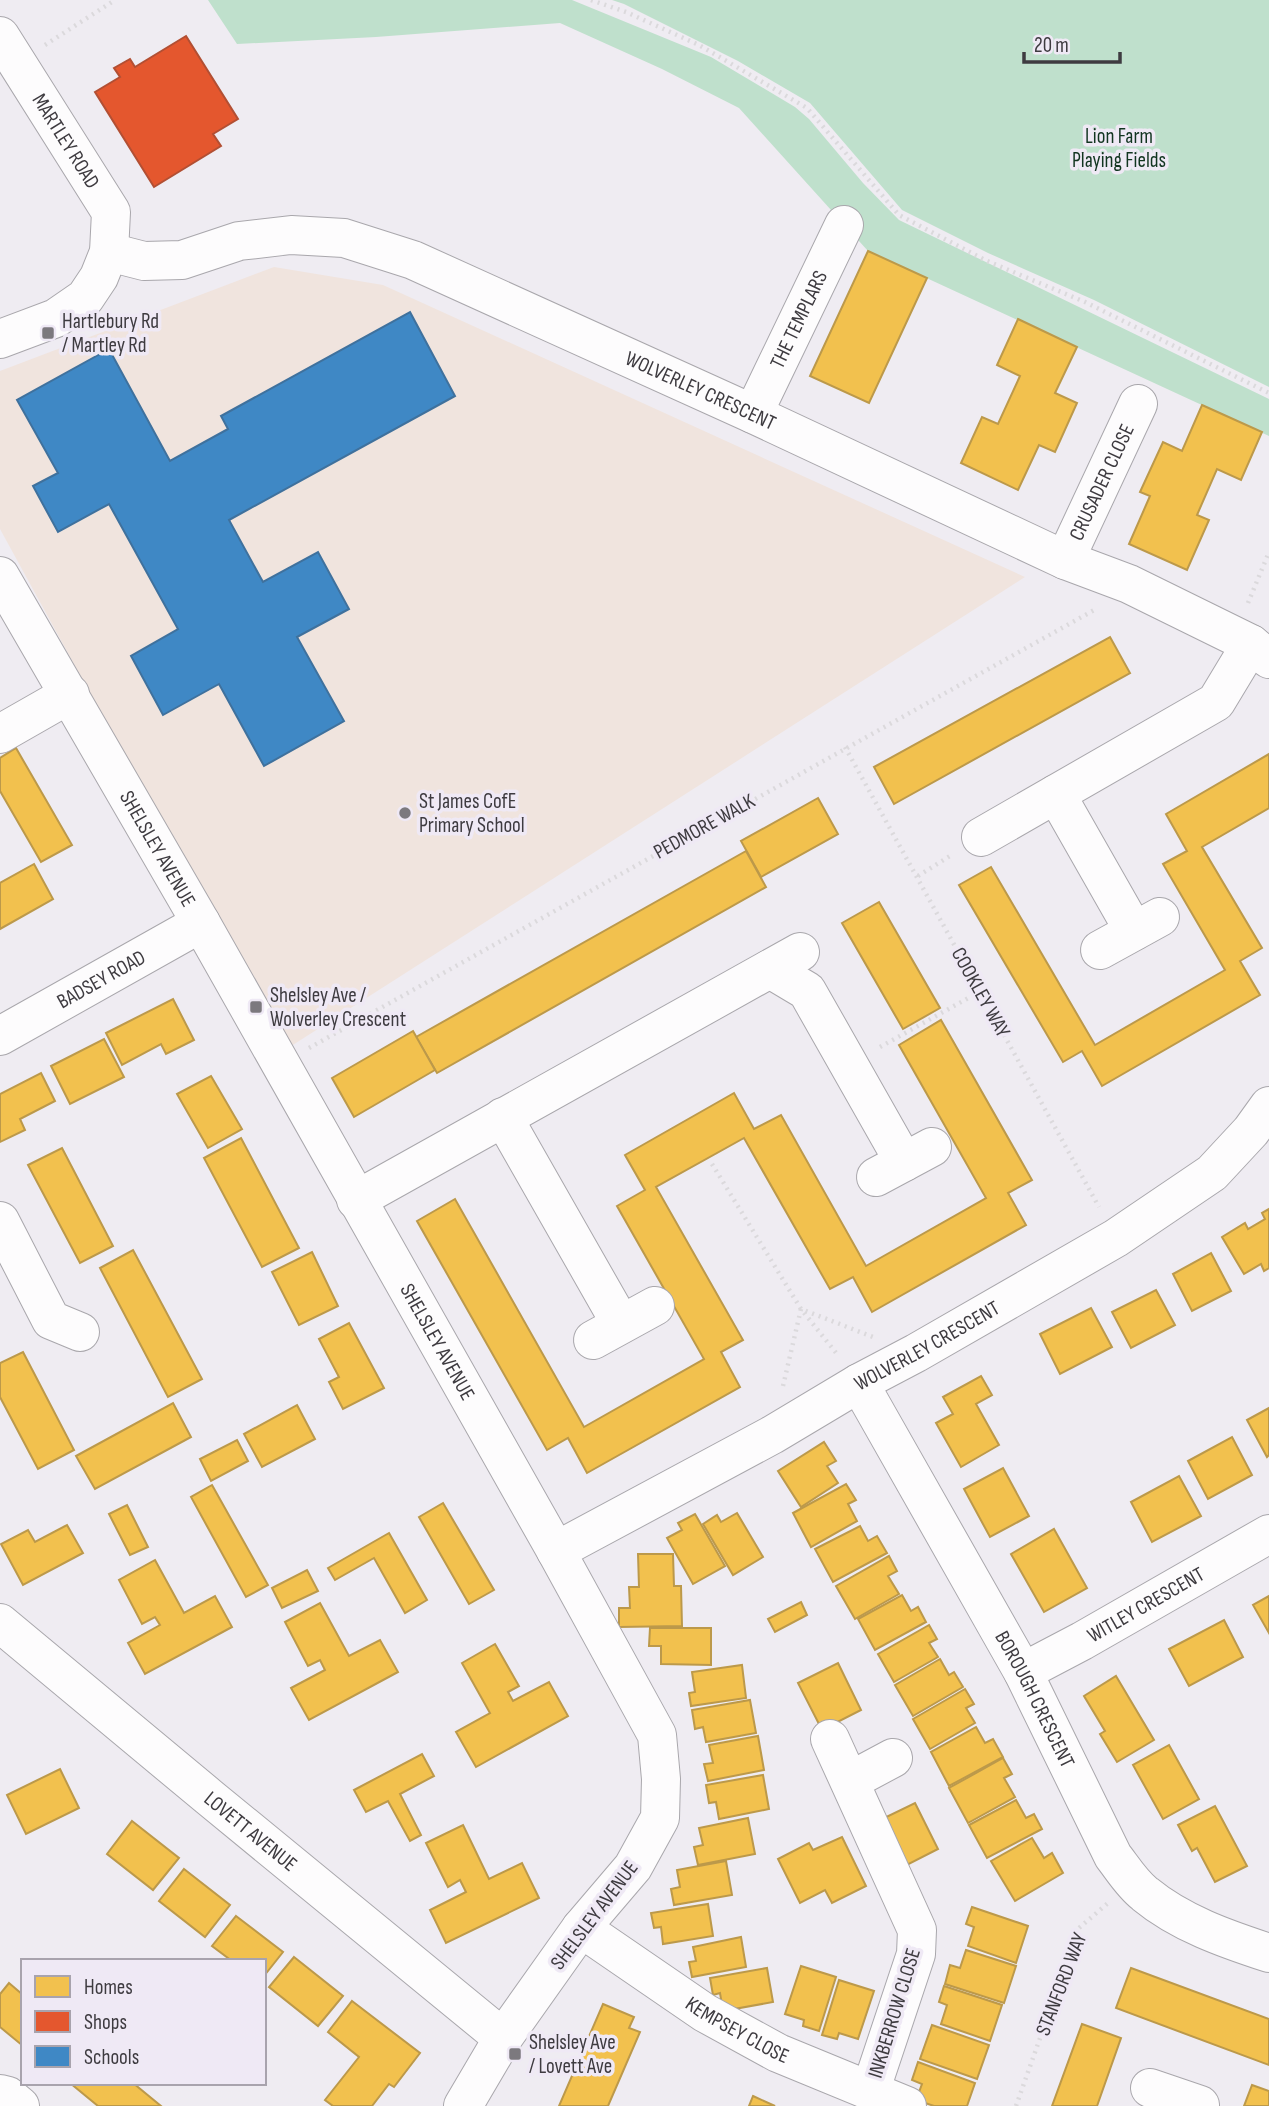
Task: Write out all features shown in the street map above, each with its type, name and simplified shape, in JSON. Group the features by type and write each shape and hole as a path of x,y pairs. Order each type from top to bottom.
{"street":[{"name":"MARTLEY ROAD","path":"9,50 111,212 109,252"},
{"name":"THE TEMPLARS","path":"754,414 844,225"},
{"name":"WOLVERLEY CRESCENT","path":"109,252 144,261 182,260 239,241 291,235 344,238 413,260 754,414 1065,560 1116,579 1251,647"},
{"path":"0,339 56,318 85,298 99,276 109,252"},
{"name":"CRUSADER CLOSE","path":"1065,560 1138,404"},
{"name":"SHELSLEY AVENUE","path":"0,576 281,1064 657,1735 661,1779 660,1818 633,1867 581,1928 503,2038 463,2106"},
{"path":"981,837 1216,702 1251,647"},
{"path":"0,734 70,694"},
{"path":"1056,794 1147,924 1100,950"},
{"name":"BADSEY ROAD","path":"0,1036 201,923"},
{"path":"356,1199 785,960 807,991 904,1162"},
{"name":"WOLVERLEY CRESCENT","path":"556,1551 772,1435 859,1382 916,1353 1116,1238 1212,1173 1251,1131 1269,1105"},
{"path":"503,1118 607,1332 655,1306"},
{"path":"0,1221 51,1320 80,1332"},
{"name":"BOROUGH CRESCENT","path":"859,1382 1023,1672 1113,1856 1144,1893 1172,1914 1201,1928 1269,1953"},
{"name":"WITLEY CRESCENT","path":"1023,1672 1269,1534"},
{"name":"LOVETT AVENUE","path":"0,1623 503,2038"},
{"name":"INKBERROW CLOSE","path":"830,1739 917,1930 916,1954 861,2095"},
{"path":"850,1781 893,1758"},
{"name":"KEMPSEY CLOSE","path":"581,1928 705,2013 778,2053 861,2095 907,2106"},
{"path":"0,2094 8,2096 20,2106"}],"path":[{"path":"9,50 27,57 114,0"},
{"path":"592,0 626,12 699,45 807,108 898,215 987,261 1085,302 1269,393"},
{"path":"1251,647 1269,552"},
{"name":"PEDMORE WALK","path":"281,1064 1103,605 1116,579"},
{"name":"COOKLEY WAY","path":"845,747 1116,1238"},
{"path":"849,1065 981,991"},
{"path":"712,1164 801,1309 859,1382"},
{"path":"801,1309 916,1353"},
{"path":"772,1435 801,1309"},
{"name":"STANFORD WAY","path":"1016,2106 1079,1928 1132,1881"}],"shaded area":[{"name":"St James CofE Primary School","path":"274,267 383,285 1025,577 285,1050 0,529 0,371"}],"green space":[{"path":"208,0 572,0 711,57 795,107 809,119 863,183 899,220 1269,399 1269,436 868,251 739,108 662,69 560,23 237,44"},
{"name":"Lion Farm Playing Fields","path":"612,0 1269,0 1269,387 1094,300 988,253 902,210 810,103 738,61"}],"building: Homes":[{"path":"868,251 927,278 869,403 810,376"},
{"path":"1018,319 1077,347 1055,393 1077,403 1055,452 1039,445 1018,490 961,463 982,417 998,424 1020,376 997,365"},
{"path":"1202,405 1262,432 1241,480 1217,469 1197,515 1209,520 1187,570 1129,544 1150,496 1140,492 1163,442 1182,451"},
{"path":"1110,637 1130,673 894,804 874,767"},
{"path":"16,748 72,845 41,862 0,791 0,758"},
{"path":"1269,754 1269,808 1202,847 1262,948 1240,961 1260,995 1102,1086 1082,1051 1063,1062 959,885 991,867 1095,1045 1225,970 1163,864 1187,851 1166,814"},
{"path":"818,798 838,834 761,877 741,841"},
{"path":"746,851 766,887 437,1073 416,1037"},
{"path":"34,864 53,899 0,929 0,883"},
{"path":"879,902 940,1008 903,1029 842,923"},
{"path":"173,999 194,1040 166,1054 161,1044 122,1065 106,1033"},
{"path":"941,1020 1032,1180 1008,1193 1026,1225 872,1312 853,1277 830,1289 744,1138 656,1187 743,1340 721,1352 740,1387 587,1473 568,1438 547,1450 417,1221 455,1199 584,1427 704,1359 617,1206 645,1190 625,1155 734,1093 754,1129 781,1115 866,1266 986,1198 899,1045"},
{"path":"413,1031 435,1070 354,1117 332,1078"},
{"path":"104,1039 124,1077 70,1104 51,1066"},
{"path":"41,1073 55,1101 20,1119 25,1130 0,1142 0,1094"},
{"path":"211,1076 242,1129 208,1148 177,1094"},
{"path":"241,1138 299,1248 262,1267 204,1158"},
{"path":"62,1148 113,1246 80,1263 28,1165"},
{"path":"1269,1209 1269,1268 1264,1271 1261,1264 1244,1274 1222,1237 1245,1223 1248,1229 1265,1219 1262,1213"},
{"path":"133,1250 202,1379 168,1397 100,1268"},
{"path":"312,1252 338,1306 299,1325 272,1272"},
{"path":"1211,1253 1231,1291 1192,1311 1173,1274"},
{"path":"1156,1290 1175,1325 1131,1348 1112,1312"},
{"path":"1091,1308 1112,1347 1060,1374 1040,1334"},
{"path":"349,1323 384,1388 343,1409 329,1382 339,1377 319,1339"},
{"path":"23,1352 74,1450 38,1469 0,1397 0,1363"},
{"path":"981,1376 992,1395 976,1404 999,1445 961,1467 936,1423 953,1414 943,1397"},
{"path":"173,1403 191,1437 95,1489 76,1456"},
{"path":"297,1405 315,1439 262,1467 244,1434"},
{"path":"1269,1408 1269,1455 1267,1457 1247,1420"},
{"path":"1232,1437 1252,1475 1208,1499 1188,1461"},
{"path":"237,1440 248,1461 211,1481 200,1459"},
{"path":"824,1442 836,1461 827,1466 838,1483 801,1507 778,1471"},
{"path":"1003,1468 1029,1516 990,1537 964,1489"},
{"path":"1179,1476 1201,1516 1152,1542 1131,1502"},
{"path":"846,1484 856,1500 848,1504 857,1521 811,1547 793,1513"},
{"path":"212,1485 268,1585 246,1597 191,1497"},
{"path":"443,1503 494,1590 469,1604 419,1517"},
{"path":"127,1505 148,1547 130,1555 109,1514"},
{"path":"737,1513 763,1557 733,1575 703,1524 717,1515 721,1522"},
{"path":"695,1514 725,1566 693,1584 667,1538 682,1530 678,1523"},
{"path":"67,1525 83,1553 23,1585 1,1544 28,1530 35,1542"},
{"path":"860,1526 868,1541 877,1536 887,1553 833,1582 815,1549"},
{"path":"1054,1529 1087,1588 1044,1612 1011,1554"},
{"path":"389,1533 427,1600 405,1613 374,1558 335,1580 328,1568"},
{"path":"638,1554 673,1554 674,1586 681,1586 682,1626 619,1627 619,1608 630,1608 629,1587 639,1587"},
{"path":"889,1556 897,1571 888,1576 899,1594 855,1619 836,1586"},
{"path":"155,1560 184,1613 215,1596 232,1627 145,1674 128,1643 160,1625 155,1617 142,1624 119,1580"},
{"path":"307,1570 318,1591 282,1608 272,1588"},
{"path":"902,1595 911,1611 918,1607 926,1622 875,1650 858,1619"},
{"path":"1269,1596 1269,1633 1253,1605"},
{"path":"801,1602 807,1615 775,1632 768,1619"},
{"path":"320,1603 349,1656 380,1640 398,1672 309,1720 291,1688 325,1670 320,1660 308,1666 285,1622"},
{"path":"1224,1620 1243,1657 1189,1686 1169,1649"},
{"path":"929,1625 937,1639 929,1643 938,1657 894,1682 878,1654"},
{"path":"650,1628 711,1628 711,1665 661,1664 661,1646 649,1646"},
{"path":"495,1644 519,1686 508,1692 513,1701 549,1682 568,1716 476,1767 456,1732 490,1713 462,1663"},
{"path":"940,1659 949,1675 954,1672 963,1687 913,1716 895,1685"},
{"path":"838,1663 861,1710 822,1730 798,1683"},
{"path":"742,1665 746,1698 691,1706 689,1693 695,1692 692,1672"},
{"path":"1116,1676 1154,1740 1117,1762 1100,1734 1105,1731 1084,1696"},
{"path":"965,1689 974,1704 966,1708 975,1723 930,1749 913,1719"},
{"path":"750,1700 756,1733 706,1742 703,1727 695,1729 692,1710"},
{"path":"976,1727 985,1743 993,1739 1003,1757 949,1786 931,1752"},
{"path":"758,1736 764,1770 708,1781 704,1764 713,1763 709,1745"},
{"path":"1169,1745 1199,1799 1163,1819 1133,1765"},
{"path":"422,1754 434,1776 400,1794 421,1835 410,1841 388,1801 366,1812 354,1790"},
{"path":"1003,1758 1012,1774 1004,1778 1015,1797 968,1823 949,1788"},
{"path":"60,1769 79,1808 26,1834 7,1795"},
{"path":"763,1775 769,1809 719,1819 716,1802 709,1803 706,1785"},
{"path":"1016,1800 1026,1818 1034,1814 1042,1829 987,1858 969,1825"},
{"path":"915,1803 938,1849 899,1869 876,1822"},
{"path":"1215,1806 1247,1866 1215,1882 1197,1848 1192,1851 1178,1825"},
{"path":"748,1818 755,1854 698,1865 694,1847 703,1845 699,1828"},
{"path":"132,1821 179,1858 153,1890 107,1854"},
{"path":"463,1825 489,1879 522,1863 539,1898 446,1943 430,1910 466,1892 460,1880 448,1887 426,1843"},
{"path":"842,1837 866,1886 832,1903 825,1890 800,1903 778,1859 809,1843 813,1850"},
{"path":"1032,1838 1044,1858 1052,1853 1063,1873 1015,1901 991,1861"},
{"path":"726,1861 732,1895 674,1905 671,1889 680,1887 677,1870"},
{"path":"184,1869 230,1905 205,1937 159,1901"},
{"path":"708,1904 713,1936 663,1944 661,1927 654,1928 651,1913"},
{"path":"972,1907 1028,1926 1016,1963 968,1946 974,1927 966,1924"},
{"path":"236,1916 283,1952 266,1973 266,1959 229,1959 212,1946"},
{"path":"741,1937 746,1967 692,1977 689,1962 696,1961 693,1947"},
{"path":"966,1950 1016,1966 1004,2003 945,1984 950,1965 960,1968"},
{"path":"294,1957 343,1996 318,2026 269,1987"},
{"path":"801,1966 836,1977 819,2031 803,2026 804,2020 785,2014"},
{"path":"767,1968 773,2002 723,2011 720,1993 713,1995 710,1978"},
{"path":"1131,1968 1269,2019 1269,2065 1116,2008"},
{"path":"839,1980 874,1991 858,2039 839,2033 837,2039 822,2035"},
{"path":"9,1983 21,1993 21,2044 0,2027 0,1994"},
{"path":"944,1986 1002,2005 990,2041 941,2024 947,2005 939,2002"},
{"path":"352,2001 420,2053 394,2087 389,2084 372,2106 333,2106 325,2100 359,2057 328,2032"},
{"path":"603,2004 634,2017 629,2028 640,2032 608,2106 559,2106"},
{"path":"1082,2024 1121,2038 1097,2106 1052,2106"},
{"path":"932,2025 989,2045 977,2079 920,2059"},
{"path":"918,2062 975,2083 967,2106 934,2106 916,2100 922,2084 912,2080"},
{"path":"72,2085 135,2085 161,2106 98,2106"},
{"path":"1252,2085 1269,2091 1269,2106 1244,2106"},
{"path":"753,2096 775,2106 749,2106"}],"building: Shops":[{"path":"186,36 238,119 213,134 221,146 154,187 95,92 120,77 114,68 130,59 135,67"}],"building: Schools":[{"path":"410,312 455,396 229,520 263,582 318,552 349,609 297,637 344,721 264,766 219,684 163,715 131,656 178,629 109,504 58,532 33,486 58,473 17,400 109,349 170,461 228,429 221,416"}],"place":[{"name":"Hartlebury Rd / Martley Rd","path":"48,333"},
{"name":"St James CofE Primary School","path":"405,813"},
{"name":"Shelsley Ave / Wolverley Crescent","path":"256,1007"},
{"name":"Shelsley Ave / Lovett Ave","path":"515,2054"}]}
